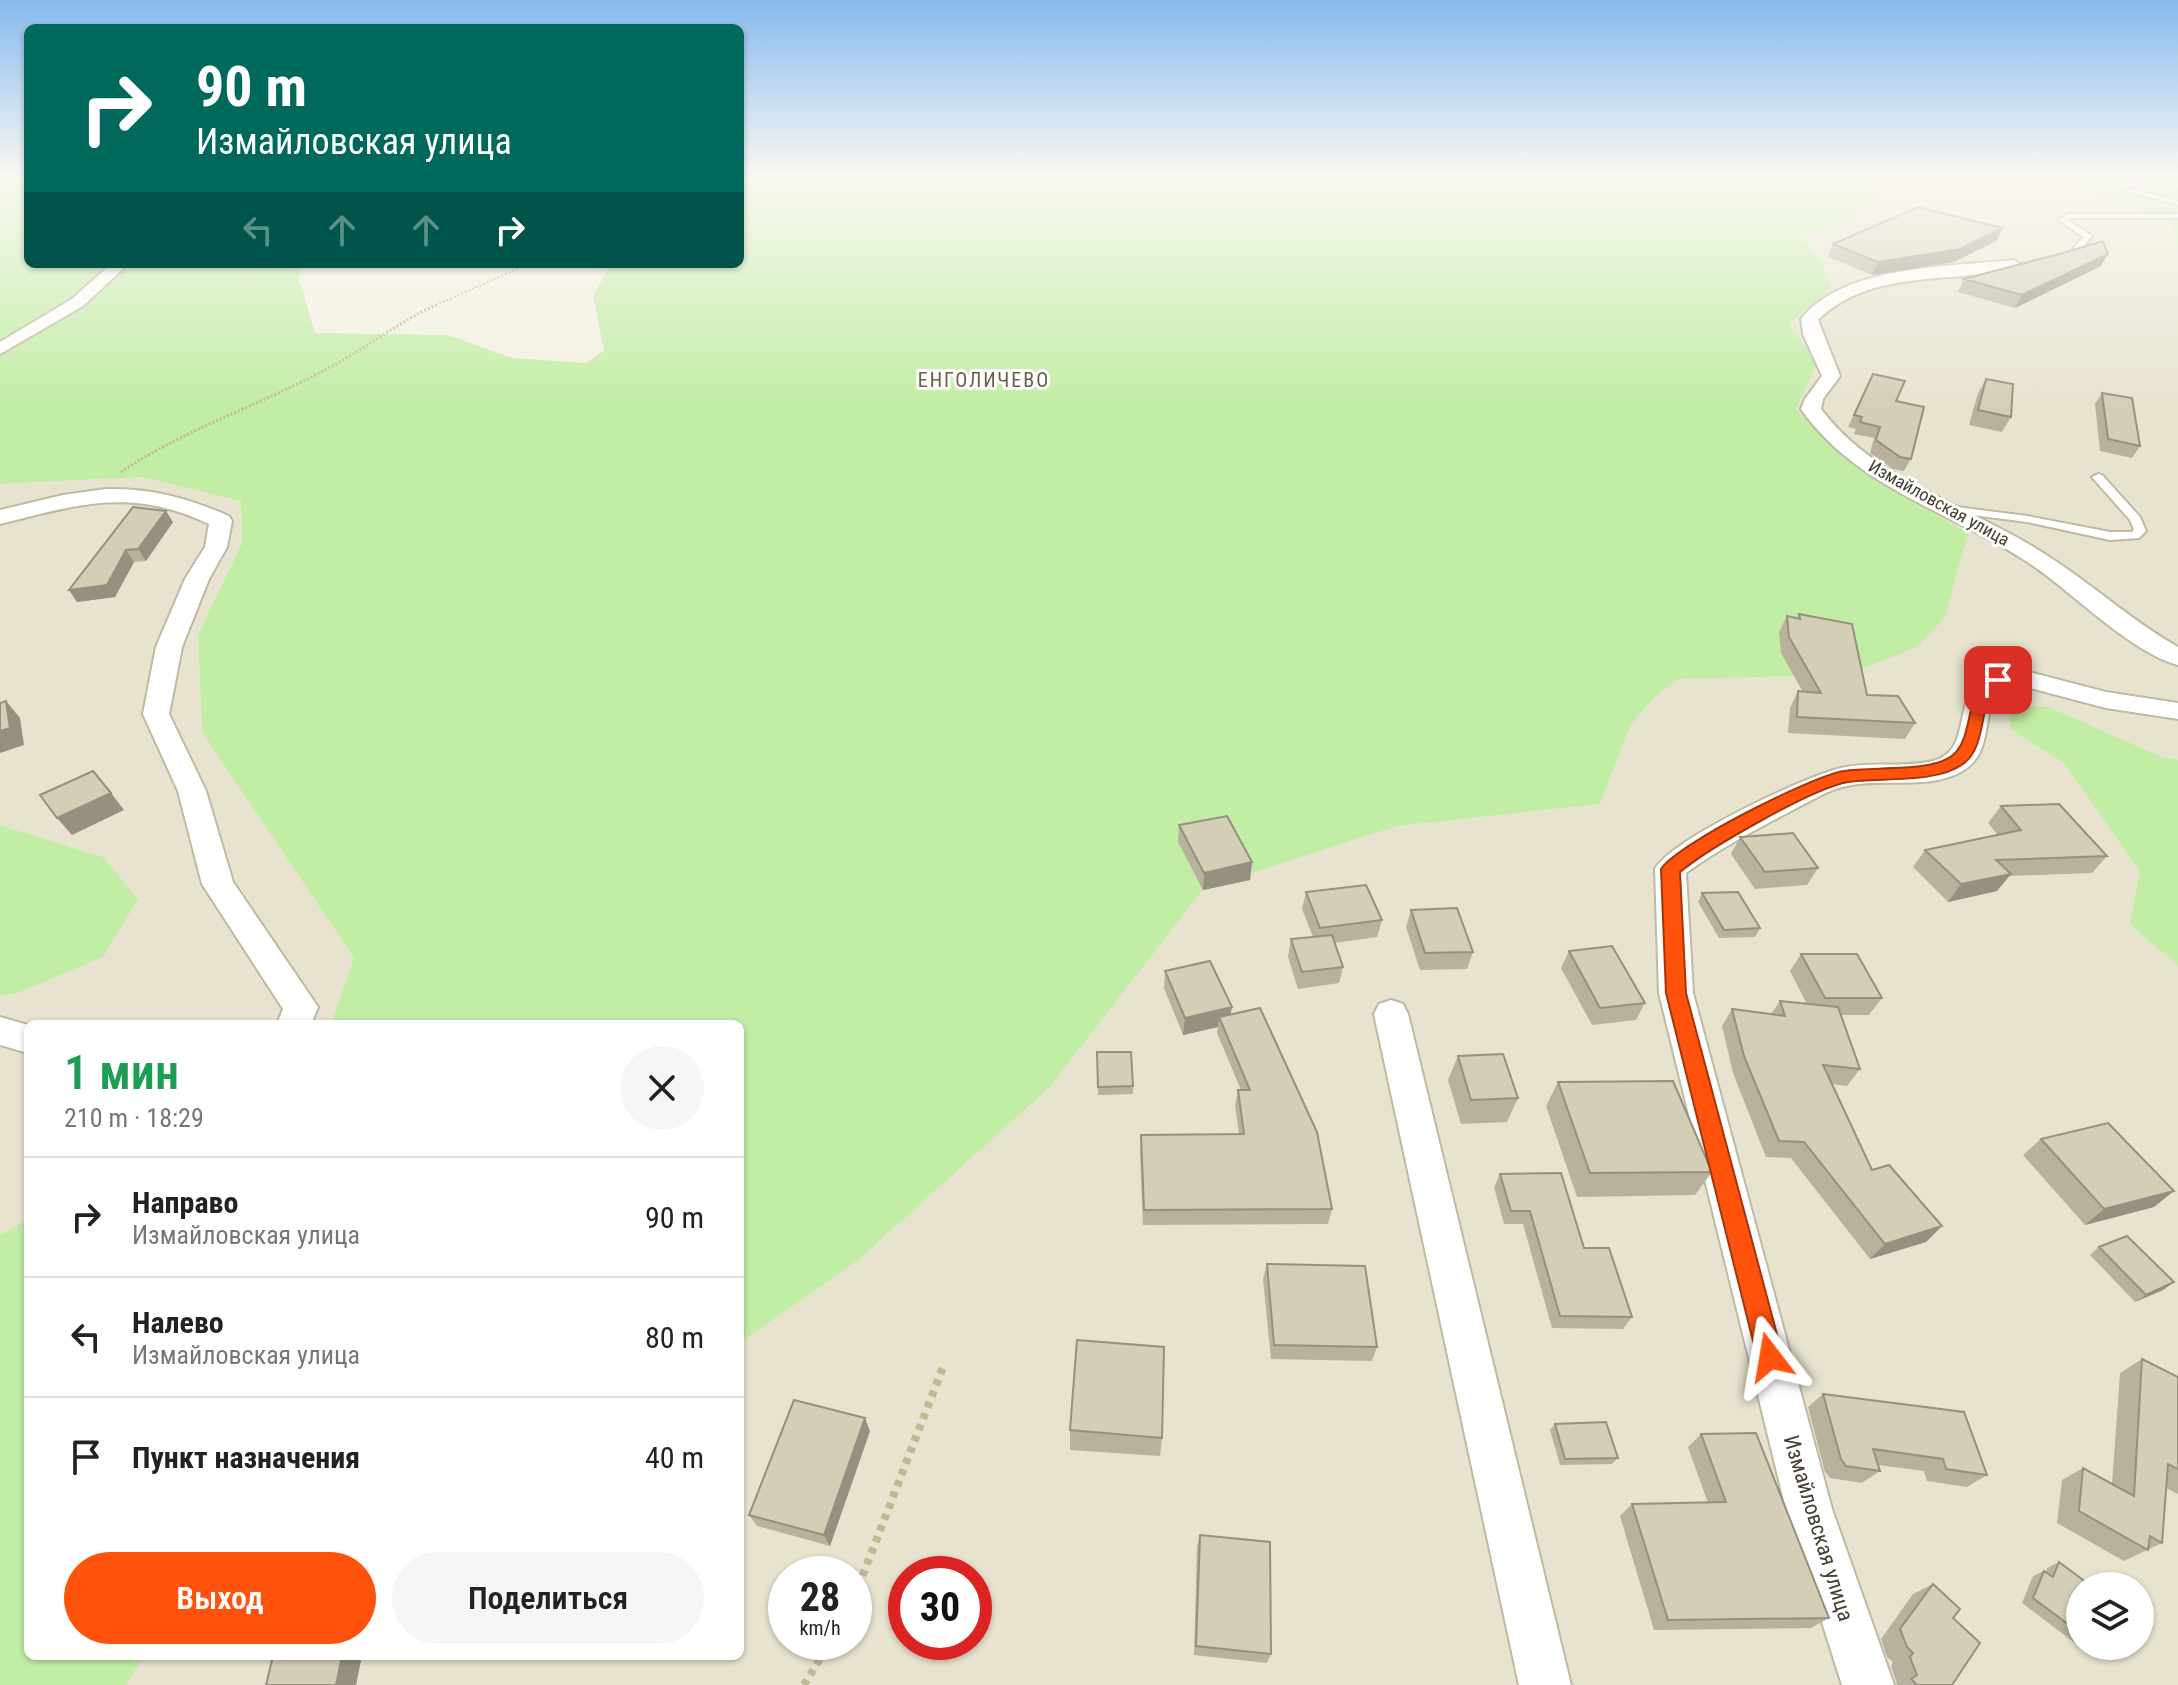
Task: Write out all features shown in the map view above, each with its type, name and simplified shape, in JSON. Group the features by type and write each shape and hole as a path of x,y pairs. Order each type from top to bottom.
{"street":[{"name":"Измайловская улица","path":"2019,265 1864,287 1830,299 1809,319 1810,331 1826,358 1831,376 1814,399 1811,409 1822,427 1875,470 2020,547 2125,626 2178,657"},
{"path":"0,349 71,310 96,291 116,268"},
{"path":"0,517 81,499 139,494 174,501 221,521 216,547 197,579 169,647 156,714 192,791 218,884 282,984 301,1007 296,1020"},
{"name":"Измайловская улица","path":"1868,1685 1809,1509 1676,993 1670,869 1695,849 1816,787 1843,777 1931,770 1958,760 1969,745 1981,697 1986,687 1998,680 2014,676 2106,700 2178,711"},
{"path":"1391,1014 1545,1685"},
{"path":"0,1031 24,1038"}],"lane":[{"path":"2049,262 2071,257 2075,253"},
{"path":"1949,509 2027,519 2110,536 2135,535 2140,531 2136,519 2098,477"}],"path":[{"path":"81,499 152,451 331,367 405,319 519,268"},
{"path":"870,1556 943,1367"},
{"path":"804,1685 819,1660"}],"shaded area":[{"path":"1815,253 2178,253 2178,760 2162,757 2049,707 2011,729 2064,763 2140,872 2129,924 2178,966 2178,1685 126,1685 142,1660 744,1660 744,1340 857,1261 1049,1088 1203,888 1398,826 1600,804 1630,726 1654,698 1678,679 1846,675 1968,533 1854,466 1796,409 1817,364 1788,325 1821,260"},
{"path":"142,477 241,501 242,543 198,635 202,731 354,958 332,1020 24,1020 24,1221 0,1235 0,996 17,993 103,857 0,825 0,484"}],"green space":[{"path":"0,253 24,253 24,268 301,268 298,276 315,333 448,335 512,358 586,363 604,350 593,296 609,268 744,268 744,253 1815,253 1832,288 1789,324 1817,364 1796,409 1854,466 1968,533 1945,617 1917,647 1846,675 1678,679 1654,698 1630,726 1600,804 1398,826 1204,888 1049,1088 857,1261 744,1340 744,1020 332,1020 354,958 202,732 198,635 242,543 241,501 142,477 0,484"},
{"path":"2009,707 2049,707 2162,757 2178,760 2178,966 2129,924 2140,872 2064,763 2010,729"},
{"path":"0,825 103,857 138,899 103,957 17,993 0,996"},
{"path":"24,1221 24,1660 142,1660 126,1685 0,1685 0,1235"}],"building":[{"path":"1855,253 1937,253 1878,262"},
{"path":"2063,253 2108,254 2022,295 1964,279"},
{"path":"1873,374 1905,381 1896,401 1924,407 1911,459 1900,457 1876,440 1880,427 1860,422 1862,417 1854,415"},
{"path":"1986,379 2013,384 2011,417 1978,410"},
{"path":"2102,393 2132,398 2140,446 2108,439"},
{"path":"133,507 166,511 138,549 126,550 107,585 69,590"},
{"path":"1799,614 1852,624 1867,695 1898,696 1915,723 1797,717 1798,691 1821,693 1789,637 1787,616 1800,619"},
{"path":"6,701 10,728 0,731 0,703"},
{"path":"93,771 111,793 57,818 40,795"},
{"path":"2059,804 2107,856 1996,860 2011,874 1961,884 1925,850 2021,830 2001,806"},
{"path":"1227,816 1252,862 1204,873 1179,825"},
{"path":"1793,833 1818,868 1765,872 1740,837"},
{"path":"1366,885 1382,920 1320,928 1306,892"},
{"path":"1738,892 1760,928 1724,930 1702,893"},
{"path":"1457,908 1473,952 1425,953 1411,910"},
{"path":"1332,935 1343,967 1302,972 1291,939"},
{"path":"1612,946 1645,1003 1600,1008 1569,951"},
{"path":"1801,954 1857,954 1882,998 1825,998"},
{"path":"1210,961 1232,1007 1185,1018 1165,971"},
{"path":"1780,1001 1838,1007 1860,1069 1823,1065 1872,1170 1889,1165 1942,1226 1885,1244 1804,1142 1779,1141 1744,1056 1732,1009 1785,1016"},
{"path":"1260,1008 1317,1132 1332,1209 1144,1210 1141,1135 1244,1134 1238,1090 1250,1090 1219,1017"},
{"path":"1097,1052 1131,1052 1133,1086 1098,1087"},
{"path":"1503,1054 1518,1098 1471,1100 1458,1056"},
{"path":"1673,1081 1712,1172 1590,1173 1558,1082"},
{"path":"2108,1123 2174,1191 2104,1209 2041,1139"},
{"path":"1561,1173 1584,1248 1609,1248 1632,1317 1560,1316 1530,1211 1511,1211 1500,1174"},
{"path":"2127,1236 2174,1282 2146,1295 2099,1247"},
{"path":"1267,1264 1365,1266 1377,1347 1274,1345"},
{"path":"1077,1340 1164,1347 1162,1438 1070,1430"},
{"path":"2142,1359 2178,1377 2178,1469 2168,1464 2162,1543 2150,1536 2148,1550 2079,1511 2083,1468 2134,1496"},
{"path":"1823,1394 1964,1412 1987,1475 1946,1469 1943,1459 1873,1449 1880,1471 1846,1466 1841,1459"},
{"path":"794,1400 865,1418 824,1535 749,1515"},
{"path":"1606,1422 1618,1458 1565,1459 1555,1424"},
{"path":"1756,1433 1829,1618 1668,1620 1632,1504 1726,1502 1701,1434"},
{"path":"1200,1535 1270,1542 1271,1654 1196,1646"},
{"path":"2059,1562 2072,1572 2066,1572 2066,1623 2033,1598 2044,1571 2053,1577"},
{"path":"1933,1584 1960,1609 1953,1618 1980,1643 1952,1685 1917,1685 1911,1679 1917,1675 1910,1657 1913,1653 1907,1647 1900,1629"},
{"path":"272,1660 341,1660 336,1685 266,1685"}],"district":[{"name":"ЕНГОЛИЧЕВО","path":"984,380"}],"route":[{"path":"1770,1357 1676,993 1670,869 1695,849 1816,787 1843,777 1931,770 1958,760 1969,745 1981,697 1986,687 1998,680"}]}
